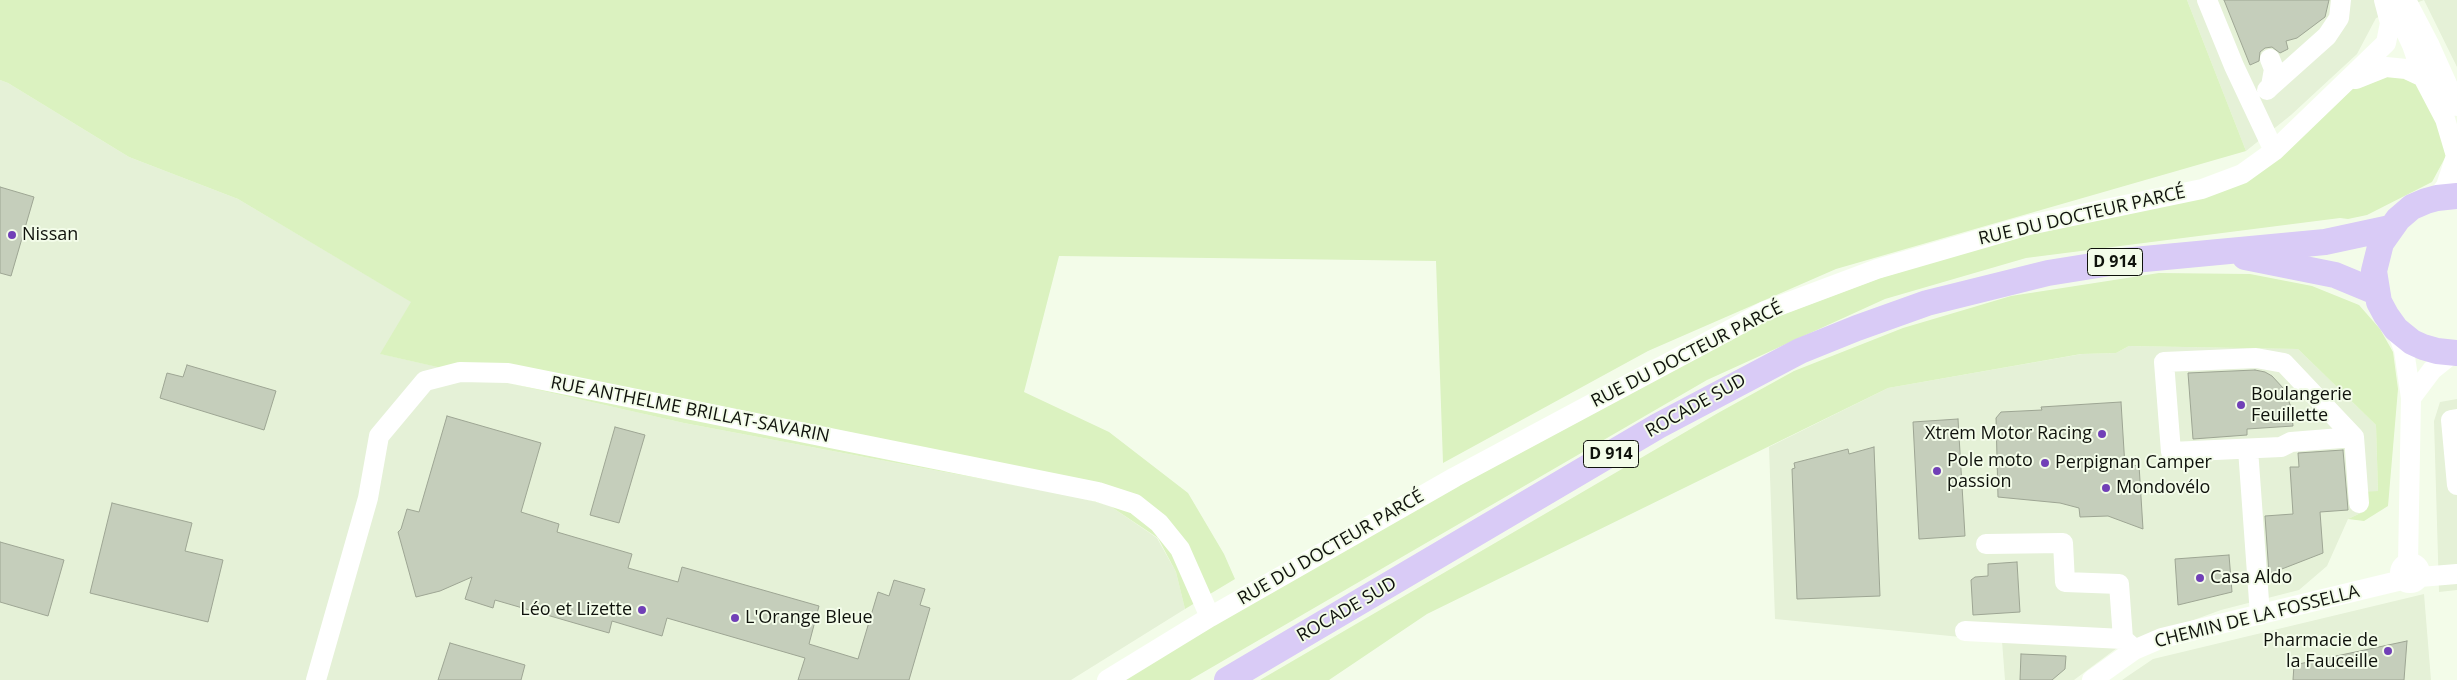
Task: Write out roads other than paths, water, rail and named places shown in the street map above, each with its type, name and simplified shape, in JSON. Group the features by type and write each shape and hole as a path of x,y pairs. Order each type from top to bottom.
{"main road":[{"path":"2447,197 2412,207 2390,228 2381,243 2375,262 2376,292 2386,315 2396,328 2412,342 2423,347 2455,353"},
{"name":"D 914","path":"2212,253 2325,242 2390,228"},
{"name":"D 914","path":"2212,253 2268,261 2335,275 2376,292"},
{"name":"ROCADE SUD","path":"1227,680 1658,426 1800,351 1927,303 2018,279 2124,261 2212,253"}],"street":[{"path":"2207,0 2252,106 2274,152"},
{"path":"2252,106 2271,86 2327,36 2339,18 2341,0"},
{"path":"2384,0 2390,23 2386,43 2412,45 2428,58 2457,114"},
{"path":"2391,0 2412,45 2423,77 2445,119 2456,156 2446,186 2447,197"},
{"path":"2406,0 2430,46 2457,106"},
{"name":"RUE DU DOCTEUR PARCÉ","path":"1107,680 1210,617 1455,477 1765,311 1877,270 2029,224 2202,188 2242,174 2274,152 2386,43"},
{"path":"2270,59 2274,69 2271,86"},
{"name":"RUE DU DOCTEUR PARCÉ","path":"2347,82 2386,67 2406,70 2423,77"},
{"path":"2396,328 2404,350 2411,398 2410,573"},
{"path":"2411,398 2440,362 2455,353"},
{"path":"2354,438 2291,442 2281,447 2171,452 2164,362 2256,358 2284,363 2354,438 2359,503"},
{"name":"RUE ANTHELME BRILLAT-SAVARIN","path":"316,680 368,498 379,436 425,381 460,372 508,373 1098,492 1135,504 1160,523 1180,549 1210,617"},
{"path":"2457,419 2451,420 2457,485"},
{"path":"2248,449 2260,615"},
{"path":"1965,631 2128,644 2119,584 2066,582 2063,543 1986,544"},
{"name":"CHEMIN DE LA FOSSELLA","path":"2092,680 2128,644 2260,615 2410,573 2457,574"}],"place":[{"name":"Nissan","path":"12,235"},
{"name":"Boulangerie Feuillette","path":"2241,405"},
{"name":"Xtrem Motor Racing","path":"2102,434"},
{"name":"Perpignan Camper","path":"2045,463"},
{"name":"Pole moto passion","path":"1937,471"},
{"name":"Mondovélo","path":"2106,488"},
{"name":"Casa Aldo","path":"2200,578"},
{"name":"Léo et Lizette","path":"642,610"},
{"name":"L'Orange Bleue","path":"735,618"},
{"name":"Pharmacie de la Fauceille","path":"2388,651"}]}
